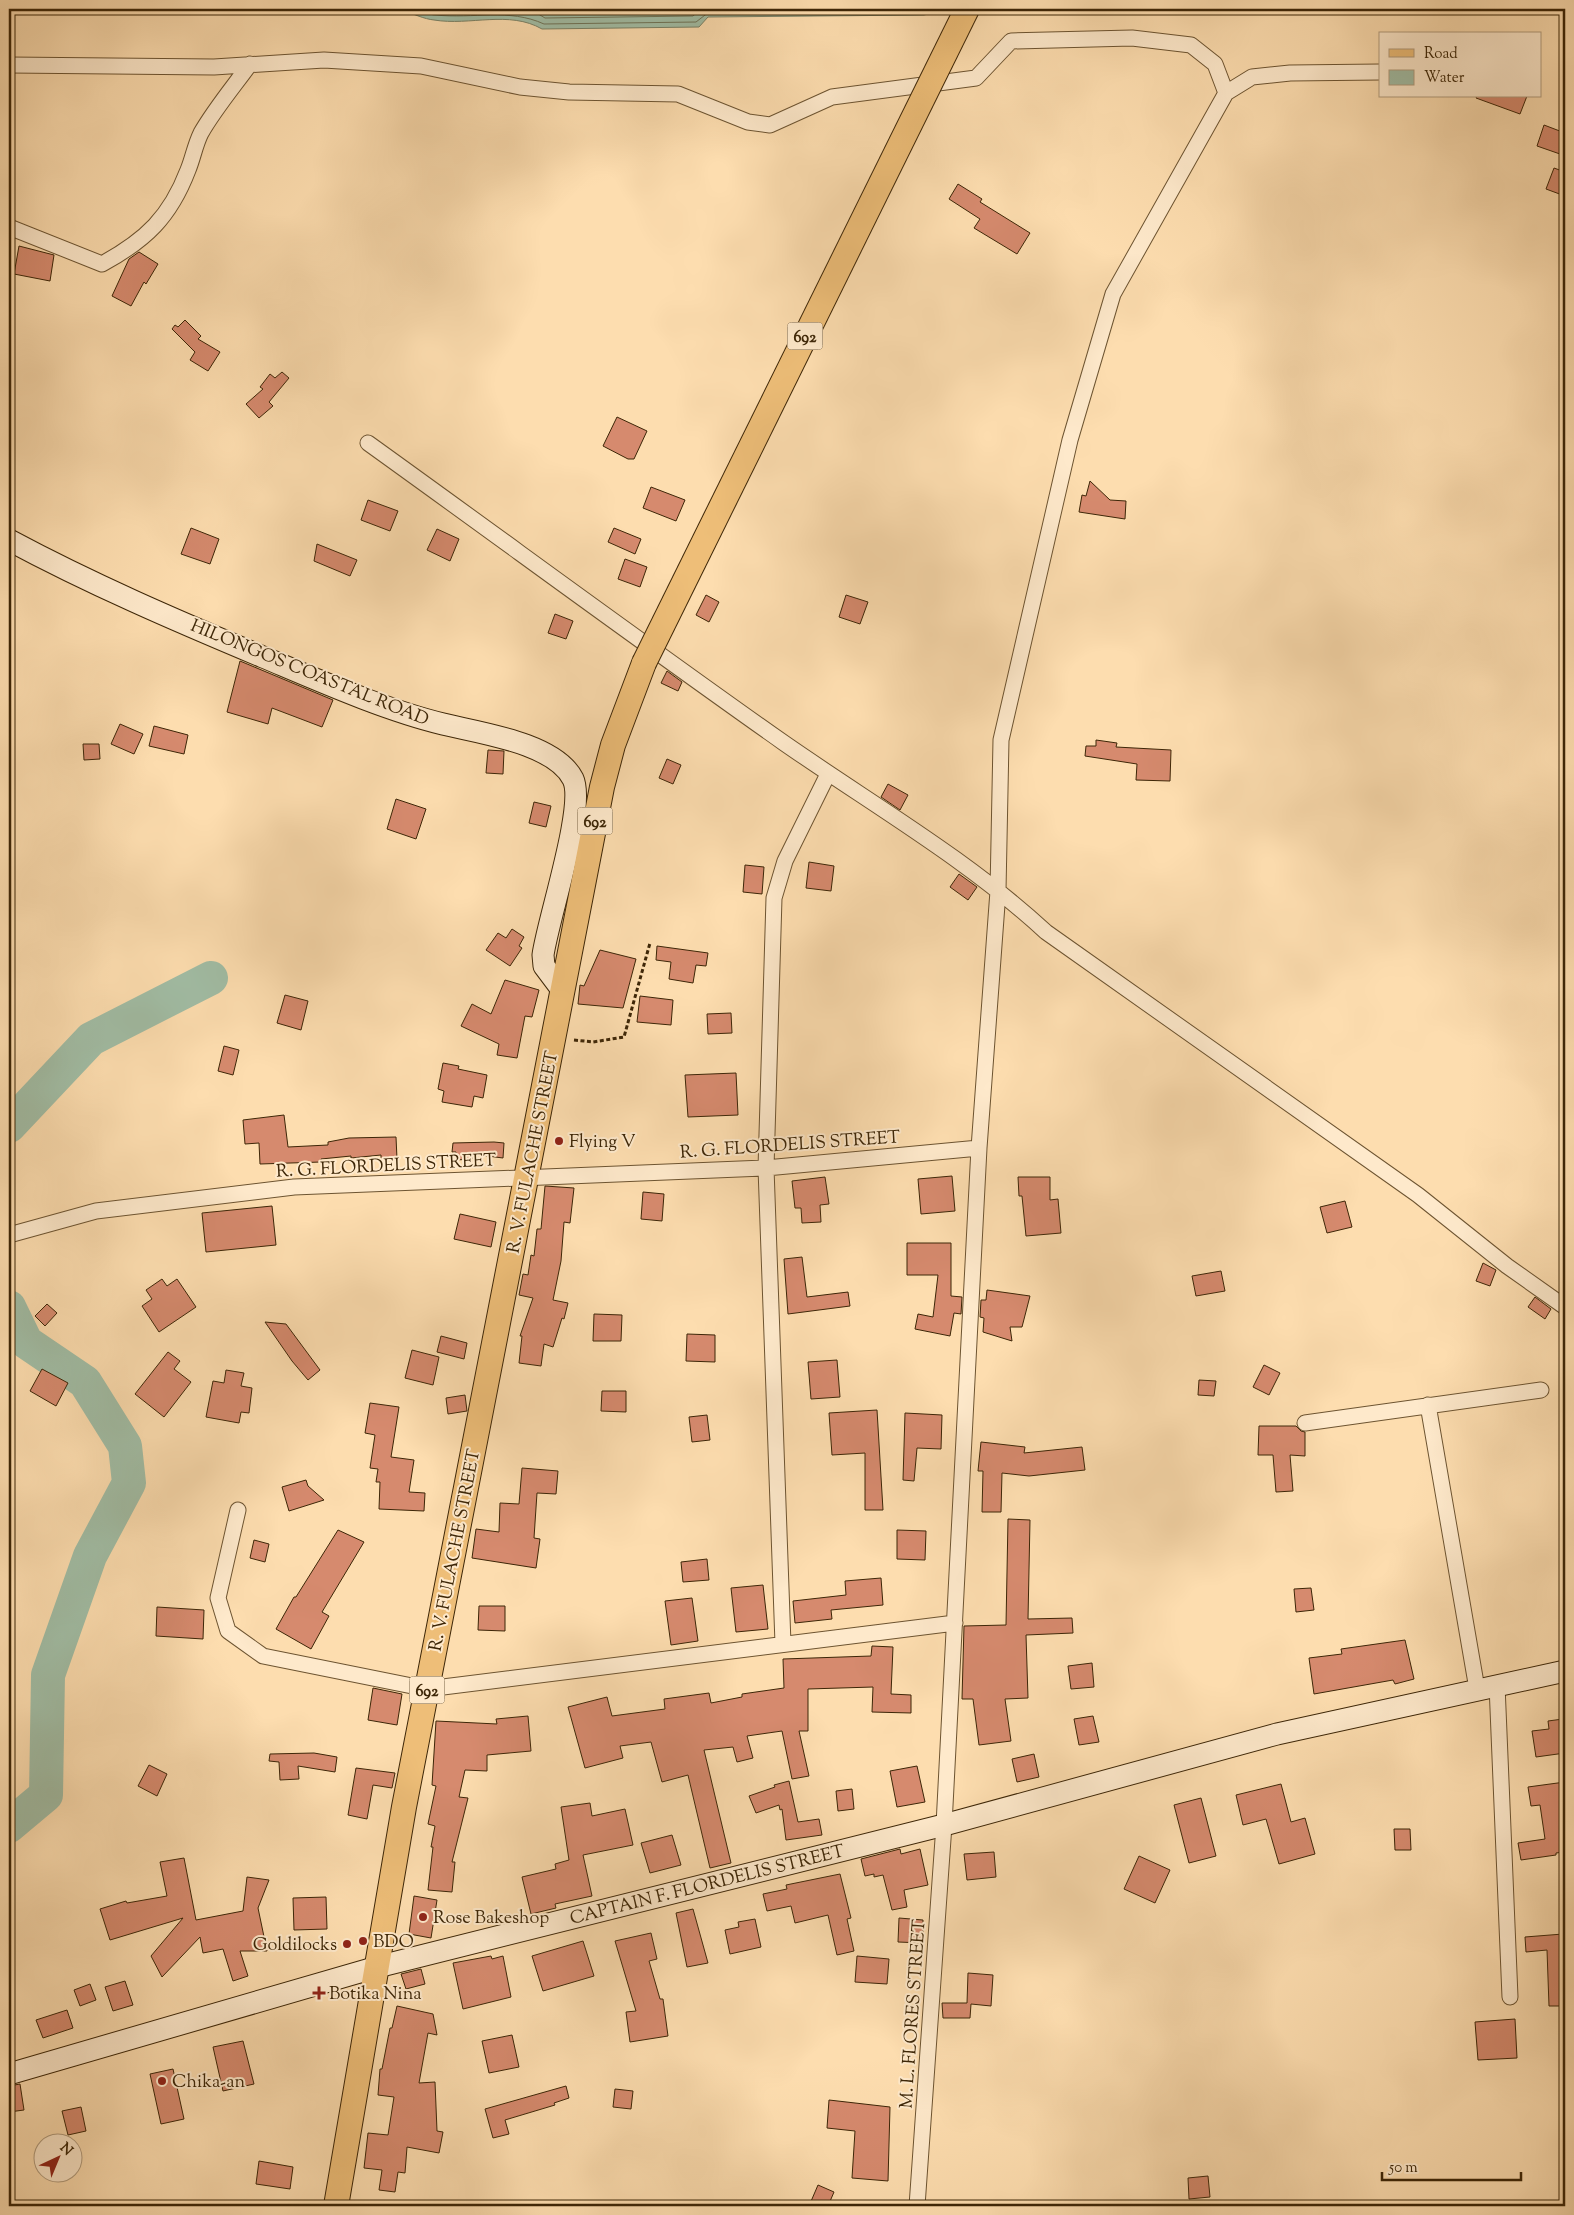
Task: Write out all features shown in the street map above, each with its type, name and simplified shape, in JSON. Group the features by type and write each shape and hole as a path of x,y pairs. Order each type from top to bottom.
{"main road":[{"name":"692","path":"563,986 602,787 613,745 644,663 966,9"},
{"name":"R. V. FULACHE STREET","path":"336,2206 427,1689 528,1176 563,986"}],"street":[{"path":"9,65 176,67 324,60 421,66 520,87 569,92 678,94 748,122 770,125 786,116 832,97 976,78 1011,41 1132,38 1191,45 1215,64 1226,93 1252,77 1290,73 1379,72"},
{"path":"9,227 102,264 117,256 154,229 175,200 201,134 250,64"},
{"name":"M. L. FLORES STREET","path":"917,2206 944,1825 979,1148 998,891 1001,740 1070,440 1113,294 1226,93"},
{"path":"368,443 828,774 946,851 998,891 1046,932 1402,1184 1507,1266 1565,1307"},
{"name":"HILONGOS COASTAL ROAD","path":"9,540 67,571 305,675 433,722 520,744 540,750 554,758 567,770 574,780 576,792 574,820 543,955 544,966 563,986"},
{"path":"783,1644 766,1168 774,898 785,860 828,774"},
{"name":"R. G. FLORDELIS STREET","path":"9,1235 96,1211 294,1187 528,1176 766,1168 979,1148"},
{"path":"1305,1423 1541,1390"},
{"path":"1428,1405 1487,1687 1510,1997"},
{"path":"238,1510 218,1598 228,1631 263,1656 427,1689 955,1623"},
{"name":"CAPTAIN F. FLORDELIS STREET","path":"9,2074 377,1967 944,1825 1277,1734 1565,1671"}],"path":[{"path":"554,1037 593,1042 624,1037 650,944"}],"water":[{"path":"144,9 187,9 169,14 149,14"},
{"path":"187,9 948,9 924,15 708,17 699,27 542,29 516,20 434,20 404,11 208,13"},
{"path":"948,9 1062,9 1058,11 978,12"}],"building":[{"path":"1476,98 1526,98 1520,114"},
{"path":"1544,125 1565,133 1560,154 1537,146"},
{"path":"1554,168 1565,172 1565,196 1546,189"},
{"path":"958,184 982,199 980,202 1030,233 1017,254 974,228 980,219 949,199"},
{"path":"19,246 54,255 50,281 14,274"},
{"path":"139,252 158,264 146,284 144,282 131,306 112,296 129,259"},
{"path":"185,320 201,336 198,339 220,352 208,371 190,360 195,352 172,329 175,325 178,327"},
{"path":"282,372 289,378 269,402 273,406 259,418 246,404 263,389 260,387 270,374 275,378"},
{"path":"617,417 647,431 634,459 628,459 603,446"},
{"path":"1090,481 1110,500 1126,501 1125,519 1079,512 1082,495 1086,496"},
{"path":"651,487 685,500 676,521 643,508"},
{"path":"368,500 398,511 390,531 361,520"},
{"path":"191,528 219,539 210,564 181,554"},
{"path":"614,528 641,539 635,554 608,542"},
{"path":"437,529 459,539 450,561 427,550"},
{"path":"317,544 357,560 350,576 314,561"},
{"path":"625,559 647,567 640,587 618,579"},
{"path":"706,595 719,602 709,622 696,615"},
{"path":"846,595 868,602 860,624 839,617"},
{"path":"555,614 573,621 566,639 548,633"},
{"path":"240,661 333,700 322,727 272,708 268,724 227,712"},
{"path":"667,671 682,682 678,691 661,683"},
{"path":"120,724 143,734 134,754 111,744"},
{"path":"154,726 188,735 184,754 149,746"},
{"path":"1096,740 1117,743 1116,747 1171,750 1170,781 1136,780 1137,764 1085,756 1086,746 1096,746"},
{"path":"83,744 99,744 100,759 84,760"},
{"path":"488,750 504,751 503,774 486,773"},
{"path":"667,759 681,765 673,784 659,778"},
{"path":"888,784 908,795 900,810 881,797"},
{"path":"396,799 426,809 416,839 387,829"},
{"path":"534,802 551,806 546,827 529,823"},
{"path":"809,862 834,866 831,891 806,888"},
{"path":"745,865 764,867 762,894 743,892"},
{"path":"959,874 977,887 968,900 950,887"},
{"path":"512,929 524,937 519,946 522,948 510,966 486,950 498,933 506,938"},
{"path":"657,946 708,953 706,966 696,965 693,983 669,979 671,962 656,960"},
{"path":"600,950 636,959 623,1008 578,1004 580,985 584,986"},
{"path":"505,980 539,990 532,1017 525,1016 517,1058 497,1055 499,1044 461,1026 472,1004 491,1014"},
{"path":"285,995 308,1001 301,1030 277,1023"},
{"path":"640,996 673,1000 671,1025 637,1022"},
{"path":"731,1013 732,1033 708,1034 707,1014"},
{"path":"224,1046 239,1050 233,1075 218,1071"},
{"path":"443,1063 459,1066 458,1069 487,1075 483,1098 474,1096 472,1107 442,1102 444,1091 438,1089"},
{"path":"736,1073 738,1115 688,1117 685,1075"},
{"path":"284,1115 288,1147 328,1145 328,1142 349,1138 396,1137 397,1159 381,1160 381,1155 351,1158 351,1156 321,1159 321,1162 260,1164 259,1143 245,1144 243,1120"},
{"path":"453,1143 504,1143 503,1158 472,1154 472,1159 456,1160 456,1152 452,1152"},
{"path":"952,1176 955,1211 921,1214 918,1179"},
{"path":"825,1177 829,1204 820,1205 821,1222 802,1223 801,1208 795,1208 792,1181"},
{"path":"1018,1177 1050,1177 1050,1200 1058,1199 1061,1233 1026,1236 1022,1196 1019,1196"},
{"path":"545,1186 574,1188 570,1223 564,1222 561,1261 553,1300 568,1303 553,1347 544,1344 541,1366 519,1363 522,1336 520,1336 533,1298 519,1295 523,1274 528,1275 531,1255 534,1256 537,1229 541,1229"},
{"path":"643,1192 664,1194 662,1221 641,1219"},
{"path":"1345,1201 1352,1227 1327,1233 1320,1207"},
{"path":"272,1206 276,1245 206,1252 202,1213"},
{"path":"460,1214 496,1222 491,1247 454,1239"},
{"path":"907,1243 951,1243 951,1296 962,1297 961,1314 954,1313 950,1336 915,1329 918,1314 933,1317 938,1275 907,1275"},
{"path":"802,1257 807,1297 848,1292 850,1306 788,1314 784,1259"},
{"path":"1483,1263 1496,1270 1490,1286 1476,1281"},
{"path":"1221,1271 1225,1291 1196,1296 1192,1276"},
{"path":"162,1279 167,1286 177,1279 196,1307 159,1332 142,1306 152,1299 146,1290"},
{"path":"987,1290 1030,1296 1022,1327 1010,1327 1012,1341 983,1332 984,1318 980,1317 981,1300 986,1300"},
{"path":"1535,1297 1551,1309 1545,1319 1528,1307"},
{"path":"47,1304 57,1313 45,1326 35,1316"},
{"path":"594,1314 622,1315 621,1341 593,1341"},
{"path":"265,1322 286,1324 320,1370 308,1380 292,1361"},
{"path":"687,1334 715,1335 715,1362 686,1361"},
{"path":"441,1336 467,1343 464,1359 437,1352"},
{"path":"412,1350 439,1357 433,1385 405,1378"},
{"path":"168,1352 180,1361 174,1369 191,1382 164,1417 135,1394"},
{"path":"837,1360 840,1397 811,1399 808,1362"},
{"path":"1264,1365 1280,1373 1269,1395 1253,1387"},
{"path":"42,1369 68,1383 56,1406 30,1391"},
{"path":"226,1370 244,1373 241,1386 252,1388 249,1413 241,1412 239,1423 206,1417 213,1381 224,1383"},
{"path":"1199,1380 1216,1381 1214,1396 1198,1395"},
{"path":"602,1391 626,1391 626,1412 601,1411"},
{"path":"465,1395 467,1411 448,1414 446,1398"},
{"path":"370,1403 399,1407 391,1457 414,1460 409,1492 425,1493 424,1511 379,1509 380,1482 376,1482 378,1469 370,1468 375,1435 365,1433"},
{"path":"877,1410 883,1510 865,1510 865,1453 832,1455 829,1413"},
{"path":"905,1413 942,1415 941,1449 917,1448 914,1481 903,1480"},
{"path":"707,1415 710,1440 692,1442 689,1417"},
{"path":"1259,1426 1296,1426 1305,1432 1305,1456 1290,1455 1293,1491 1276,1492 1273,1455 1258,1455"},
{"path":"981,1442 1025,1447 1024,1453 1082,1447 1085,1470 1029,1476 1002,1473 1001,1512 982,1512 983,1471 978,1471"},
{"path":"522,1468 558,1471 556,1494 537,1493 534,1538 540,1539 536,1568 472,1558 476,1529 499,1532 500,1503 519,1504"},
{"path":"306,1480 308,1486 324,1500 289,1511 282,1487"},
{"path":"1008,1519 1030,1520 1028,1619 1072,1618 1073,1633 1026,1635 1028,1698 1005,1699 1011,1741 979,1745 973,1699 962,1699 964,1626 1006,1625"},
{"path":"338,1530 364,1542 322,1612 329,1616 311,1649 276,1629 294,1597 296,1597"},
{"path":"897,1530 926,1531 925,1560 897,1559"},
{"path":"254,1540 269,1544 265,1562 250,1558"},
{"path":"707,1559 709,1580 683,1582 681,1562"},
{"path":"881,1578 883,1605 831,1610 832,1619 795,1623 793,1601 846,1595 845,1581"},
{"path":"763,1585 768,1629 736,1632 731,1588"},
{"path":"1311,1588 1314,1610 1296,1612 1294,1589"},
{"path":"692,1598 698,1641 671,1645 665,1601"},
{"path":"479,1606 505,1606 505,1631 478,1630"},
{"path":"157,1607 204,1610 203,1639 156,1636"},
{"path":"1405,1640 1414,1679 1395,1684 1393,1680 1314,1694 1309,1658 1342,1654 1341,1649"},
{"path":"872,1646 893,1647 891,1694 911,1695 911,1713 872,1712 873,1687 808,1689 808,1731 799,1731 809,1776 792,1779 782,1731 747,1736 753,1758 737,1762 733,1747 704,1750 731,1863 710,1868 688,1775 662,1782 651,1742 620,1746 623,1758 585,1768 568,1707 607,1697 612,1716 665,1709 664,1699 709,1693 711,1703 742,1697 742,1694 784,1688 783,1659 871,1656"},
{"path":"1092,1663 1094,1687 1071,1689 1068,1666"},
{"path":"373,1688 402,1694 397,1725 368,1720"},
{"path":"528,1716 531,1751 487,1755 487,1771 465,1770 459,1797 468,1798 452,1862 455,1862 452,1892 428,1890 433,1847 431,1847 435,1826 428,1824 436,1786 432,1785 436,1721 497,1724 496,1719"},
{"path":"1093,1716 1099,1742 1079,1745 1074,1719"},
{"path":"1563,1719 1565,1753 1536,1757 1532,1731 1549,1729 1548,1721"},
{"path":"314,1753 337,1757 335,1772 298,1766 299,1779 280,1780 279,1762 269,1761 270,1754"},
{"path":"1034,1754 1039,1777 1017,1782 1012,1759"},
{"path":"149,1765 167,1774 157,1796 138,1786"},
{"path":"917,1766 925,1802 897,1807 890,1771"},
{"path":"356,1768 395,1773 392,1788 373,1785 367,1819 348,1815"},
{"path":"789,1781 798,1822 819,1819 822,1835 786,1840 782,1809 780,1810 779,1805 756,1813 749,1796 775,1787 774,1785"},
{"path":"1565,1782 1565,1852 1521,1860 1518,1843 1545,1839 1540,1805 1531,1806 1528,1787"},
{"path":"1281,1784 1291,1822 1305,1818 1315,1854 1279,1864 1266,1819 1243,1825 1236,1795"},
{"path":"852,1789 854,1809 838,1811 836,1791"},
{"path":"1201,1798 1216,1856 1189,1863 1174,1805"},
{"path":"590,1803 592,1816 625,1809 633,1845 583,1855 592,1896 555,1904 556,1908 531,1914 522,1877 556,1869 555,1864 569,1860 561,1807"},
{"path":"1394,1829 1410,1829 1411,1850 1395,1850"},
{"path":"672,1835 681,1865 650,1873 641,1843"},
{"path":"900,1849 901,1854 920,1849 928,1885 904,1890 907,1907 892,1910 883,1875 865,1876 861,1859"},
{"path":"994,1852 996,1877 967,1880 964,1854"},
{"path":"1139,1856 1170,1870 1155,1903 1124,1889"},
{"path":"184,1858 196,1920 243,1911 247,1877 269,1880 258,1908 267,1951 240,1951 248,1976 233,1981 223,1949 203,1953 200,1937 162,1977 151,1956 183,1918 110,1940 100,1909 126,1901 127,1903 167,1896 160,1862"},
{"path":"840,1874 851,1918 847,1919 854,1951 837,1955 828,1915 795,1923 791,1906 767,1911 763,1894 787,1889 786,1885"},
{"name":"Rose Bakeshop","path":"414,1896 437,1900 431,1938 409,1934"},
{"path":"326,1897 327,1929 294,1930 293,1898"},
{"path":"693,1909 708,1963 687,1967 676,1913"},
{"path":"899,1918 923,1920 923,1943 898,1942"},
{"path":"755,1919 761,1947 730,1954 725,1930 739,1927 738,1922"},
{"path":"651,1933 657,1959 649,1961 660,1999 663,1999 668,2036 630,2042 626,2012 636,2011 615,1941"},
{"path":"1563,1934 1565,2006 1549,2006 1547,1950 1526,1952 1525,1937"},
{"path":"583,1941 594,1976 543,1991 532,1956"},
{"path":"491,1956 492,1959 503,1956 511,1997 463,2009 453,1963"},
{"path":"857,1956 889,1959 887,1984 855,1982"},
{"path":"421,1969 425,1984 406,1989 401,1974"},
{"path":"968,1973 993,1975 991,2006 971,2004 970,2018 943,2018 942,2003 967,2003"},
{"path":"125,1981 133,2005 113,2011 105,1987"},
{"path":"90,1984 96,2000 80,2006 74,1990"},
{"path":"397,2006 433,2014 437,2035 428,2033 419,2083 435,2082 437,2131 443,2132 439,2153 407,2147 405,2173 398,2172 395,2192 379,2190 382,2170 364,2168 368,2133 388,2135 394,2097 378,2095 380,2069 382,2069 390,2028 392,2028"},
{"path":"67,2010 73,2028 43,2038 36,2020"},
{"path":"1515,2019 1517,2058 1478,2060 1475,2022"},
{"path":"512,2035 519,2067 489,2073 482,2041"},
{"path":"243,2041 254,2084 223,2091 213,2047"},
{"path":"173,2069 184,2119 161,2124 150,2074"},
{"path":"20,2084 24,2110 9,2112 9,2086"},
{"path":"566,2086 569,2098 554,2103 555,2105 505,2120 509,2134 493,2138 485,2109"},
{"path":"615,2089 633,2091 631,2109 613,2107"},
{"path":"829,2100 890,2107 888,2181 852,2178 855,2131 827,2128"},
{"path":"81,2107 86,2131 67,2132 62,2111"},
{"path":"259,2161 293,2167 290,2189 256,2184"},
{"path":"1208,2176 1210,2197 1189,2199 1188,2178"},
{"path":"818,2185 834,2192 828,2206 809,2206"}],"waterway":[{"path":"9,1126 91,1039 211,978"},
{"path":"9,1307 26,1342 85,1382 125,1446 129,1483 90,1556 48,1675 46,1795 9,1826"}],"place":[{"name":"Flying V","path":"559,1141"},
{"name":"Rose Bakeshop","path":"423,1917"},
{"name":"BDO","path":"363,1941"},
{"name":"Goldilocks","path":"347,1944"},
{"name":"Botika Nina","path":"319,1993"},
{"name":"Chika-an","path":"162,2081"}]}
